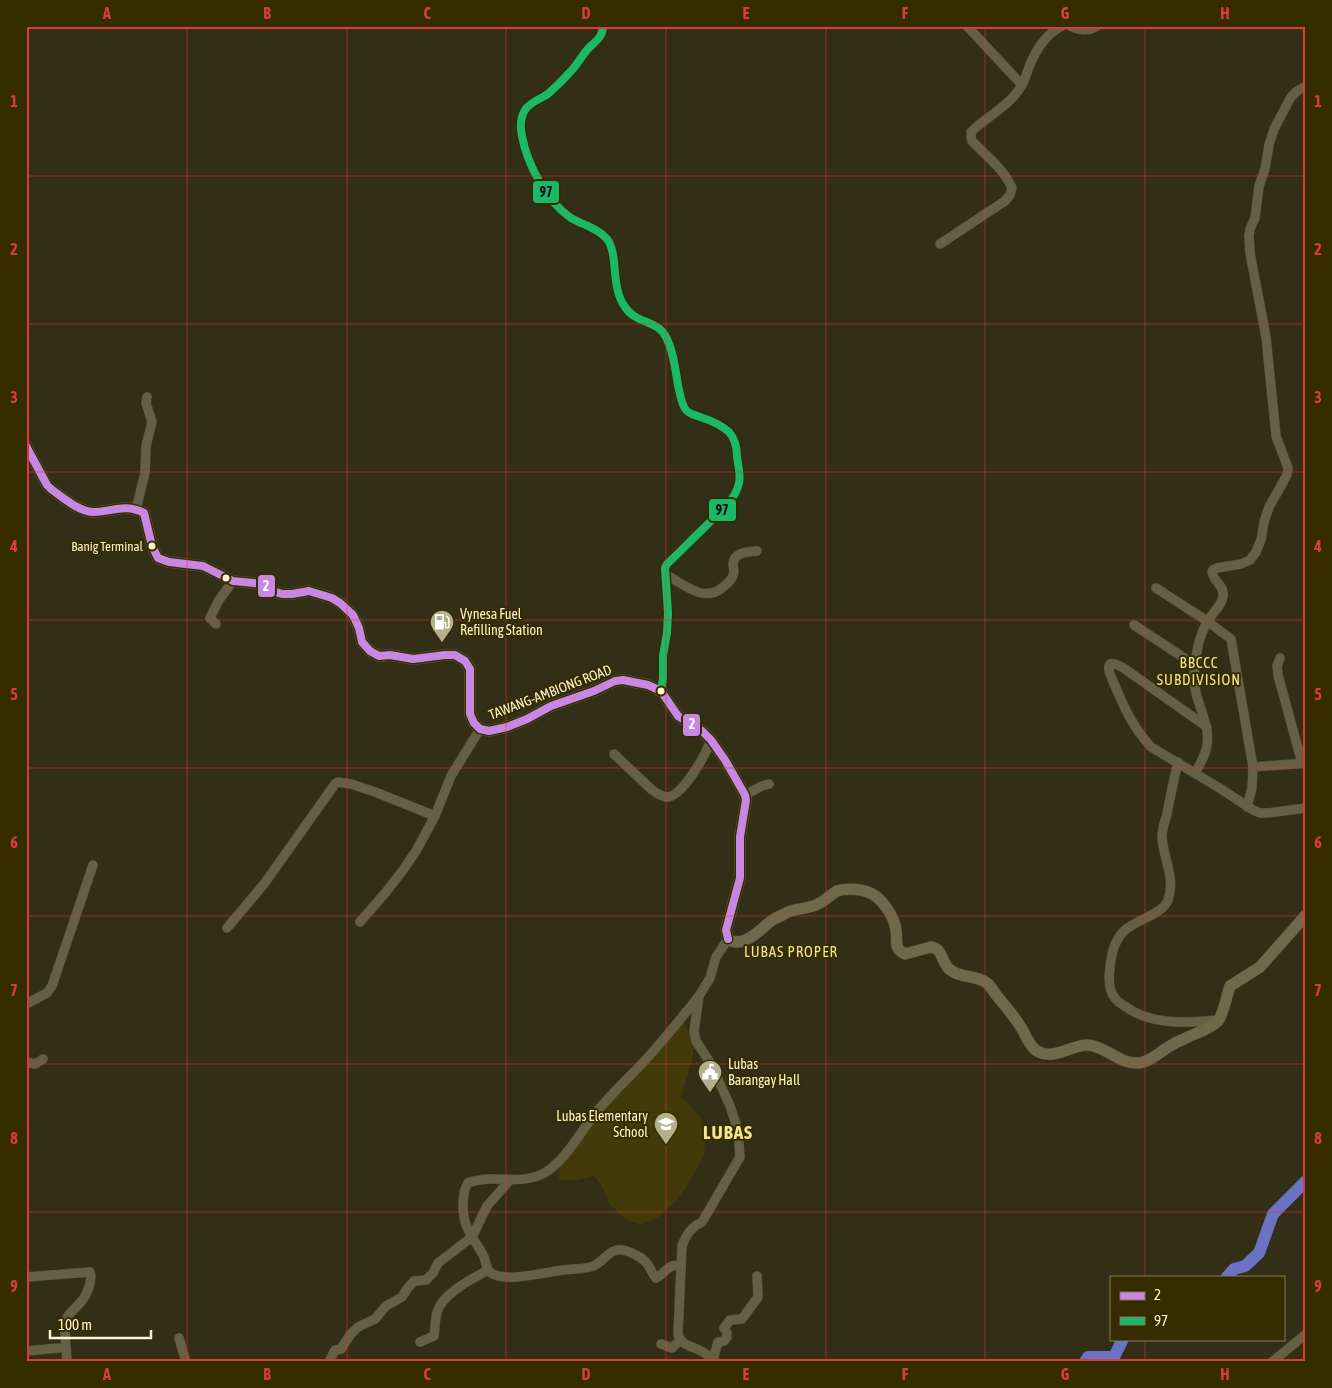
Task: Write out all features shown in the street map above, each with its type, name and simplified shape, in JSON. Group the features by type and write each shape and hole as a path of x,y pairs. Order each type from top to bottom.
{"main road":[{"path":"26,446 50,489 76,506 93,512 136,509"},
{"name":"TAWANG-AMBIONG ROAD","path":"136,509 144,513 152,546 158,558 169,562 203,566 233,581 263,584 282,594 309,591 332,598 353,615 359,628 362,642 370,652 379,656 390,655 413,659 455,655 465,661 470,669 470,714 474,723 480,729 488,731 507,727 572,697 594,691 615,681 635,682 662,691"},
{"path":"662,691 678,716 702,731 711,740 745,795 746,800 740,837 740,878 726,930 728,940 737,942 748,939 775,919 791,911 806,909 818,904 838,891 862,891 877,897 894,917 897,946 900,951 905,954 931,947 935,948 939,950 944,962 950,969 959,974 979,978 988,984 1015,1019 1034,1050 1042,1054 1055,1054 1091,1045 1132,1063 1146,1062 1171,1045 1206,1029 1219,1020 1230,986 1260,967 1306,915"}],"street":[{"path":"603,26 601,36 585,52 570,72 548,94 532,103 526,110 521,119 520,127 524,147 538,179 551,198 570,217 591,227 607,239 610,246 617,292 624,307 637,319 656,326 667,338 673,356 683,405 686,410 711,421 730,433 735,442 740,482 726,506 665,568 668,613 663,656 664,678 662,691"},
{"path":"967,26 1022,85"},
{"path":"940,244 1005,201 1010,194 1012,188 1003,172 972,141 971,132 1005,105 1022,85 1038,48 1054,30 1062,26"},
{"path":"1070,26 1080,30 1089,30 1097,26"},
{"path":"1195,773 1206,751 1208,742 1207,728 1195,690 1195,665 1199,643 1207,621 1218,607 1224,595 1212,572 1217,568 1241,564 1250,560 1261,540 1269,507 1287,475 1288,468 1276,436 1266,337 1250,252 1249,236 1255,218 1259,186 1274,129 1291,97 1306,86"},
{"path":"136,509 145,473 146,446 152,422 146,403 147,397"},
{"path":"665,574 701,594 708,595 720,589 731,579 734,571 733,562 738,555 744,552 757,551"},
{"path":"216,624 210,618 233,581"},
{"path":"1156,588 1231,639 1253,767 1252,788 1247,807"},
{"path":"1134,625 1195,665"},
{"path":"1253,767 1304,763 1278,675 1277,666 1280,658"},
{"path":"1207,728 1116,663 1110,664 1108,670 1132,722 1152,747 1247,807 1260,812 1306,808"},
{"path":"360,922 403,870 435,816 451,776 480,729"},
{"path":"614,754 652,790 668,797 686,783 697,768 711,740"},
{"path":"1178,762 1162,836 1170,869 1171,885 1168,902 1162,909 1124,931 1114,946 1109,975 1111,991 1116,1000 1145,1018 1184,1022 1219,1020"},
{"path":"227,928 264,884 338,782 375,792 435,816"},
{"path":"745,795 769,784"},
{"path":"26,1004 47,993 52,986 92,865"},
{"path":"682,1266 674,1265 669,1267 656,1278 646,1262 624,1250 615,1250 599,1263 582,1269 572,1268 514,1277 494,1275 488,1270 478,1243 472,1237 464,1221 466,1186 472,1181 524,1180 547,1171 562,1158 597,1112 649,1056 699,996 710,978 716,957 728,940"},
{"path":"699,996 694,1031 696,1041 711,1064 730,1106 738,1130 740,1157 702,1222 694,1226 685,1237 682,1246 678,1334 680,1340 715,1361 718,1342 724,1341 728,1337 724,1328 730,1320 742,1319 758,1297 757,1276"},
{"path":"26,1062 35,1064 43,1059"},
{"path":"329,1362 335,1350 341,1349 358,1327 374,1318 386,1306 402,1297 414,1281 426,1280 433,1273 438,1263 472,1237 487,1206 510,1180"},
{"path":"420,1342 434,1336 437,1312 454,1290 488,1270"},
{"path":"26,1277 86,1272 91,1276 84,1298 65,1321 67,1362"},
{"path":"1272,1362 1306,1334"},
{"path":"179,1338 186,1362"},
{"path":"661,1344 672,1348 680,1340"},
{"path":"26,1351 59,1348"}],"shaded area":[{"path":"683,1023 693,1040 694,1047 692,1061 681,1098 701,1118 705,1135 704,1156 677,1200 658,1217 641,1225 626,1220 609,1203 602,1186 594,1176 577,1180 559,1180 560,1162 613,1099"}],"waterway":[{"path":"1228,1276 1234,1269 1245,1266 1259,1253 1273,1214 1306,1181"},
{"path":"1085,1362 1088,1357 1114,1357 1122,1340"}],"transit line":[{"name":"97","path":"603,26 600,37 566,77 549,93 530,104 525,110 522,116 521,133 528,158 539,182 562,211 571,218 595,229 607,239 613,253 620,299 630,312 658,328 666,337 671,349 684,408 690,413 713,422 729,432 737,451 740,473 737,490 730,502 665,568 668,613 661,691"},
{"name":"2","path":"26,446 47,485 76,506 93,512 125,508 144,513 152,546 158,558 169,562 203,566 233,581 263,584 273,591 282,594 309,591 332,598 353,615 359,628 362,642 370,651 379,656 390,655 413,659 455,655 465,661 470,669 470,714 474,723 480,729 489,731 507,727 551,706 594,691 615,681 623,680 648,685 661,691 678,716 702,731 711,740 745,795 746,800 740,837 740,878 726,930 728,939"}],"place":[{"name":"Banig Terminal","path":"152,546"},
{"name":"Vynesa Fuel Refilling Station","path":"442,643"},
{"name":"Lubas Barangay Hall","path":"710,1093"},
{"name":"Lubas Elementary School","path":"666,1145"}],"district":[{"name":"BBCCC SUBDIVISION","path":"1199,672"},
{"name":"LUBAS PROPER","path":"791,952"},
{"name":"LUBAS","path":"728,1132"}]}
